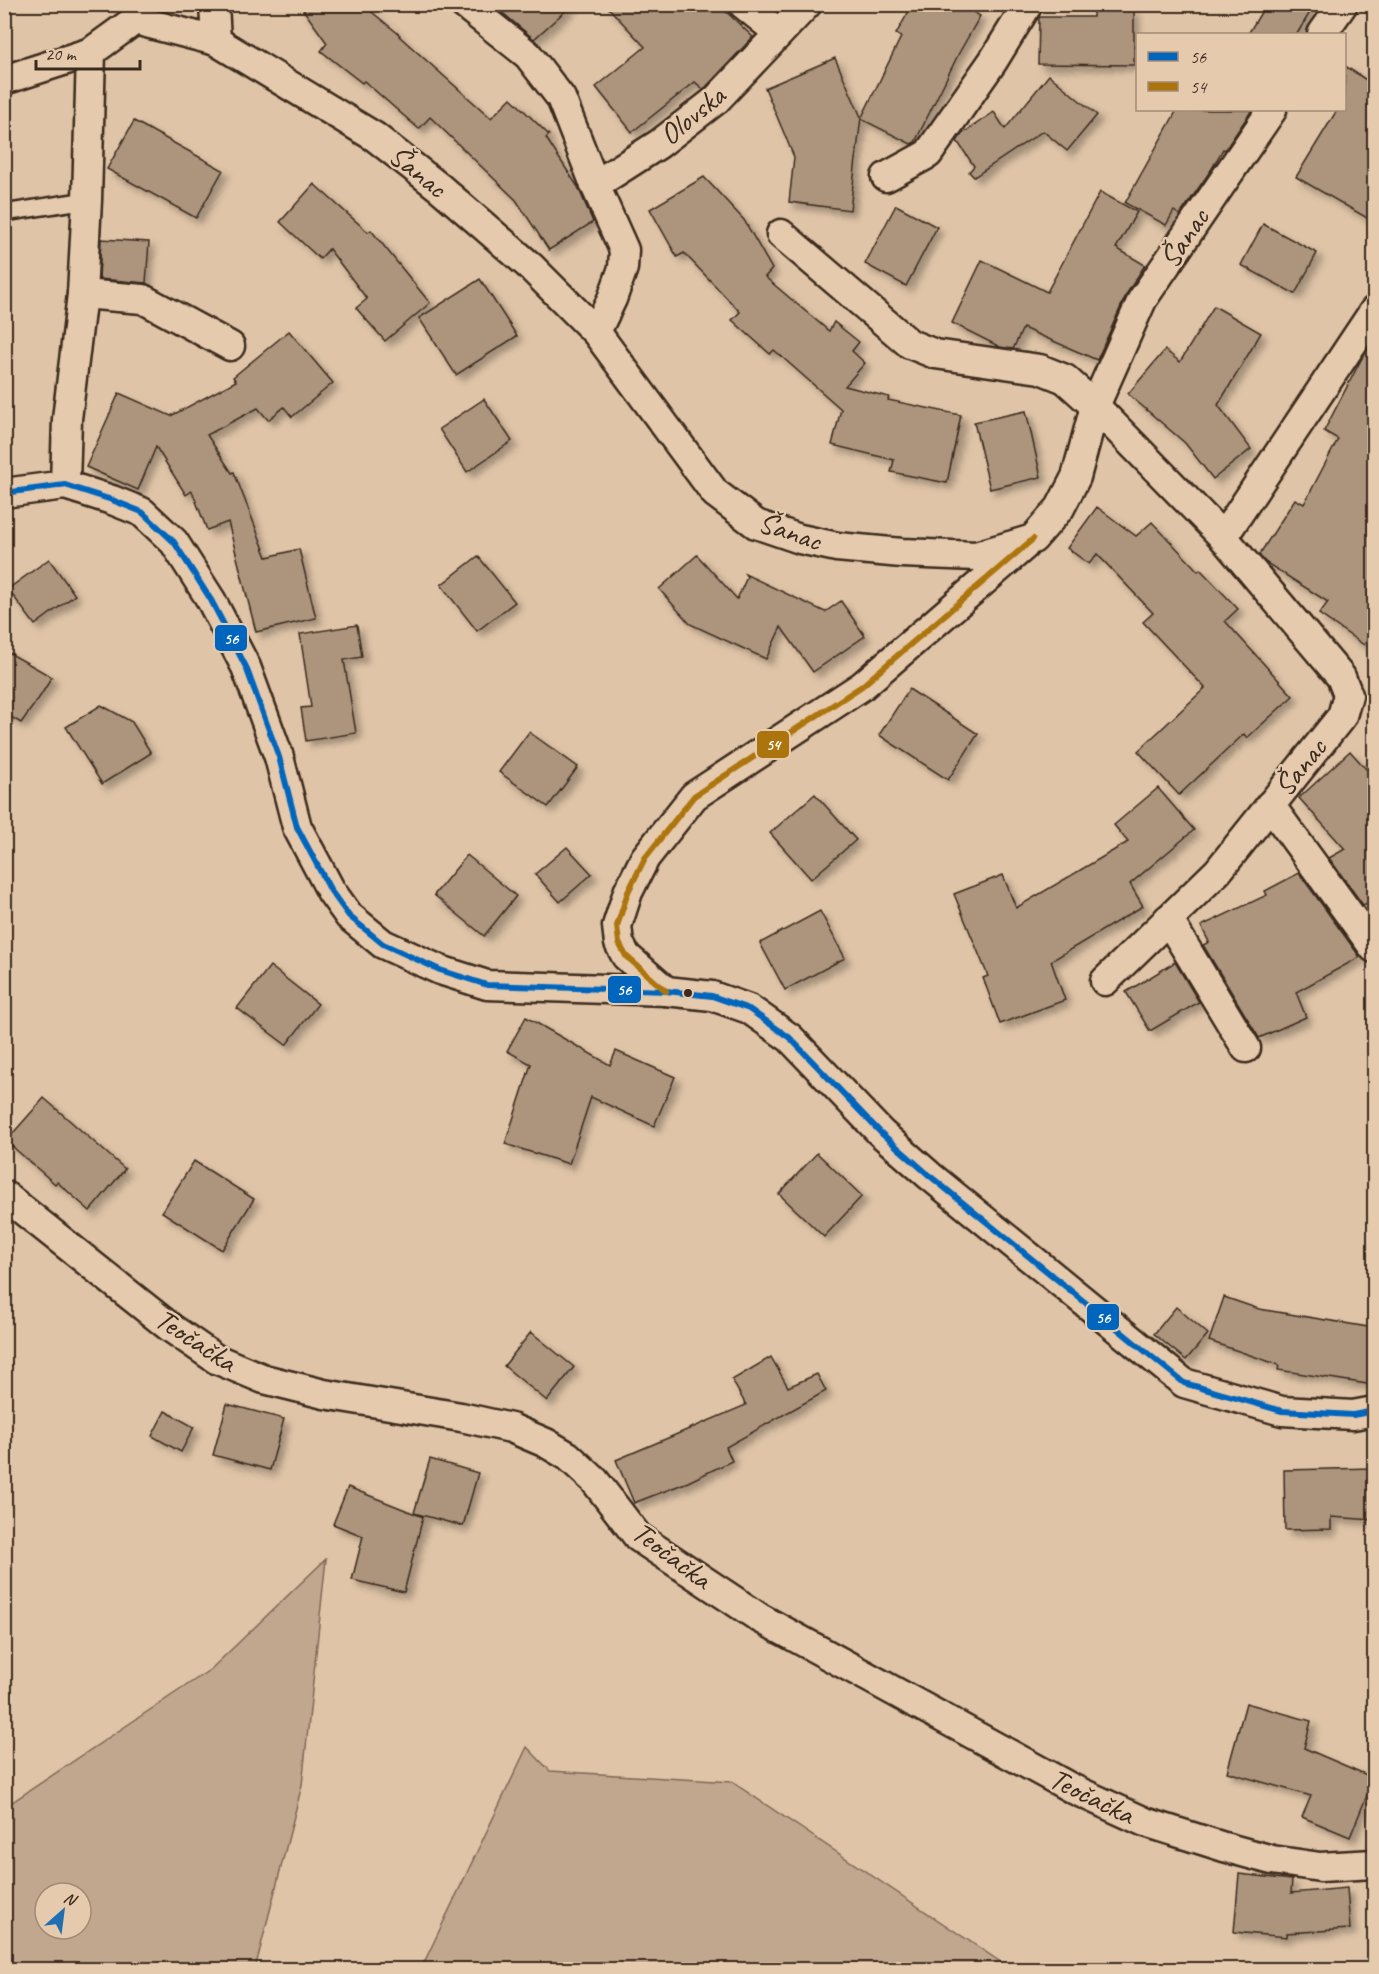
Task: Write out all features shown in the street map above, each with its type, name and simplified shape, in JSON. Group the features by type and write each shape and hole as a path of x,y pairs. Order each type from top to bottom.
{"street":[{"path":"214,4 216,41"},
{"path":"464,4 528,56 561,98 595,185 624,250 623,268 612,299 596,332"},
{"path":"743,4 779,33"},
{"name":"Olovska","path":"595,185 659,144 716,100 807,4"},
{"path":"886,177 928,154 993,61 1028,4"},
{"path":"1323,33 1343,4"},
{"name":"Šanac","path":"4,80 91,52 135,12 216,41 375,137 440,188 530,266 596,332 715,493 756,524 800,539 837,547 902,553 976,556 1033,539"},
{"path":"64,485 67,419 82,294 91,52"},
{"name":"Šanac","path":"666,991 626,956 618,943 616,926 627,892 645,858 694,796 862,686 1033,539 1060,508 1076,477 1095,406 1142,300 1271,111"},
{"name":"Šanac","path":"781,234 910,344 935,354 1040,369 1065,379 1095,406 1223,537 1341,677 1348,695 1342,716 1218,871 1105,981"},
{"path":"82,294 143,299 230,346"},
{"path":"1223,537 1374,311"},
{"path":"4,493 64,485 112,500 142,513 174,542 211,600 246,667 279,757 297,827 331,891 349,916 383,944 440,970 487,985 666,991 712,996 749,1010 790,1038 880,1133 905,1155 1184,1383 1282,1411 1353,1415 1374,1411"},
{"path":"1270,805 1374,948"},
{"path":"1168,920 1246,1048"},
{"name":"Teočačka","path":"4,1195 162,1321 216,1359 264,1379 324,1394 511,1428 546,1443 568,1456 595,1481 638,1537 760,1618 1073,1789 1145,1822 1272,1860 1320,1867 1374,1864"}],"lane":[{"path":"4,213 87,200"}],"shaded area":[{"path":"326,1559 302,1785 255,1969 5,1969 5,1807 211,1669"},
{"path":"527,1747 550,1771 732,1782 1011,1969 421,1969"}],"building":[{"path":"299,4 362,4 400,35 491,118 511,98 549,135 546,138 578,187 593,222 549,250 516,200 430,117 419,129 364,81 362,83 321,51 327,43"},
{"path":"492,4 573,4 534,39"},
{"path":"605,4 718,4 753,37 705,88 703,89 695,82 632,132 596,87 645,47"},
{"path":"913,4 960,4 980,16 915,142 911,144 861,119 901,37 896,34"},
{"path":"1266,4 1315,4 1298,33 1249,33"},
{"path":"1093,10 1134,10 1134,65 1038,64 1039,17 1093,17"},
{"path":"835,58 861,117 850,210 789,202 794,157 765,88"},
{"path":"1346,67 1374,85 1374,222 1296,177 1336,111 1346,111"},
{"path":"1049,75 1097,115 1067,151 1043,131 974,177 969,172 974,166 957,141 963,133 994,112 1005,129"},
{"path":"1176,111 1251,111 1225,150 1223,149 1180,215 1174,211 1166,225 1125,203"},
{"path":"134,121 223,170 196,218 107,169"},
{"path":"704,177 744,220 772,269 765,277 829,331 834,322 859,342 852,351 865,363 845,386 889,397 888,400 961,415 947,483 891,472 894,460 832,445 841,409 774,350 770,354 732,320 740,312 684,253 677,257 650,209"},
{"path":"314,184 368,232 371,230 430,303 385,341 356,308 367,299 329,249 320,259 280,222"},
{"path":"1100,192 1137,212 1116,248 1145,265 1127,293 1097,360 1023,328 1013,349 1000,347 952,323 982,260 1047,292"},
{"path":"896,205 937,227 906,286 865,264"},
{"path":"1263,224 1317,253 1295,294 1241,265"},
{"path":"101,239 149,242 146,283 99,279"},
{"path":"480,279 517,336 456,375 419,318"},
{"path":"1214,306 1261,333 1218,405 1251,449 1213,479 1185,443 1128,394 1165,350 1180,362"},
{"path":"289,331 333,383 292,417 284,407 268,420 258,408 207,435 232,473 234,472 267,557 299,549 316,618 256,632 228,522 207,530 192,491 186,495 156,447 138,490 86,467 119,393 171,416 236,381 233,377"},
{"path":"1374,340 1374,630 1364,645 1319,614 1328,602 1265,562 1259,555 1295,499 1304,504 1338,439 1324,431 1363,356"},
{"path":"484,399 512,441 467,472 439,429"},
{"path":"1026,411 1041,477 990,489 974,422"},
{"path":"1097,507 1136,536 1152,522 1238,609 1225,621 1293,696 1247,738 1244,734 1179,795 1138,751 1205,688 1143,622 1153,613 1097,554 1089,564 1067,548"},
{"path":"697,555 737,599 747,577 745,574 825,612 841,601 865,636 813,672 781,627 766,659 690,624 659,589"},
{"path":"478,556 515,602 477,631 441,585"},
{"path":"49,559 75,595 35,625 8,589"},
{"path":"357,625 362,657 344,660 356,733 306,741 301,708 311,707 300,634"},
{"path":"4,650 52,677 21,723 4,713"},
{"path":"909,689 978,734 948,780 879,735"},
{"path":"101,705 132,722 151,753 102,784 66,727"},
{"path":"529,732 578,767 548,807 499,772"},
{"path":"1350,751 1374,778 1374,900 1363,905 1329,858 1345,849 1299,798"},
{"path":"1158,788 1194,830 1130,884 1143,906 1051,961 1065,1000 1000,1024 983,978 988,976 954,894 1003,875 1016,908 1128,842 1114,825"},
{"path":"815,794 856,840 811,879 770,833"},
{"path":"567,847 592,874 560,902 535,874"},
{"path":"467,855 516,896 484,936 434,895"},
{"path":"1299,873 1360,957 1296,992 1306,1017 1259,1038 1203,945 1209,942 1201,926 1267,895 1265,891"},
{"path":"820,911 845,958 785,990 760,943"},
{"path":"1175,962 1199,1002 1150,1031 1126,992"},
{"path":"270,966 318,1004 286,1045 237,1008"},
{"path":"526,1017 610,1065 616,1051 675,1077 654,1126 591,1097 569,1164 505,1144 531,1064 507,1051"},
{"path":"44,1098 125,1169 90,1211 6,1141"},
{"path":"817,1153 862,1196 824,1237 779,1194"},
{"path":"194,1161 254,1199 222,1250 162,1212"},
{"path":"1224,1297 1259,1309 1374,1328 1374,1385 1278,1370 1279,1365 1209,1341"},
{"path":"1176,1307 1208,1334 1186,1360 1154,1334"},
{"path":"531,1332 574,1367 547,1401 504,1366"},
{"path":"771,1357 788,1387 817,1374 826,1391 726,1447 732,1461 688,1482 634,1503 616,1460 746,1405 732,1380"},
{"path":"227,1404 284,1419 270,1470 213,1455"},
{"path":"165,1411 194,1427 181,1452 152,1436"},
{"path":"430,1459 478,1473 463,1526 414,1513"},
{"path":"1374,1468 1374,1520 1331,1517 1331,1529 1285,1530 1284,1470"},
{"path":"348,1487 423,1517 404,1592 352,1580 363,1536 333,1524"},
{"path":"1246,1703 1311,1721 1304,1748 1374,1778 1350,1837 1302,1817 1311,1796 1227,1772"},
{"path":"1239,1874 1292,1880 1291,1893 1347,1888 1350,1929 1287,1933 1287,1937 1234,1932"}],"transit line":[{"name":"56","path":"4,493 65,485 142,512 174,542 211,600 246,667 279,757 297,827 331,891 349,916 383,944 440,970 487,985 666,991 712,996 749,1009 790,1038 881,1133 930,1176 1184,1383 1282,1411 1353,1415 1374,1411"},
{"name":"54","path":"666,991 626,956 619,943 617,926 628,892 645,858 694,796 862,686 1033,539"}]}
